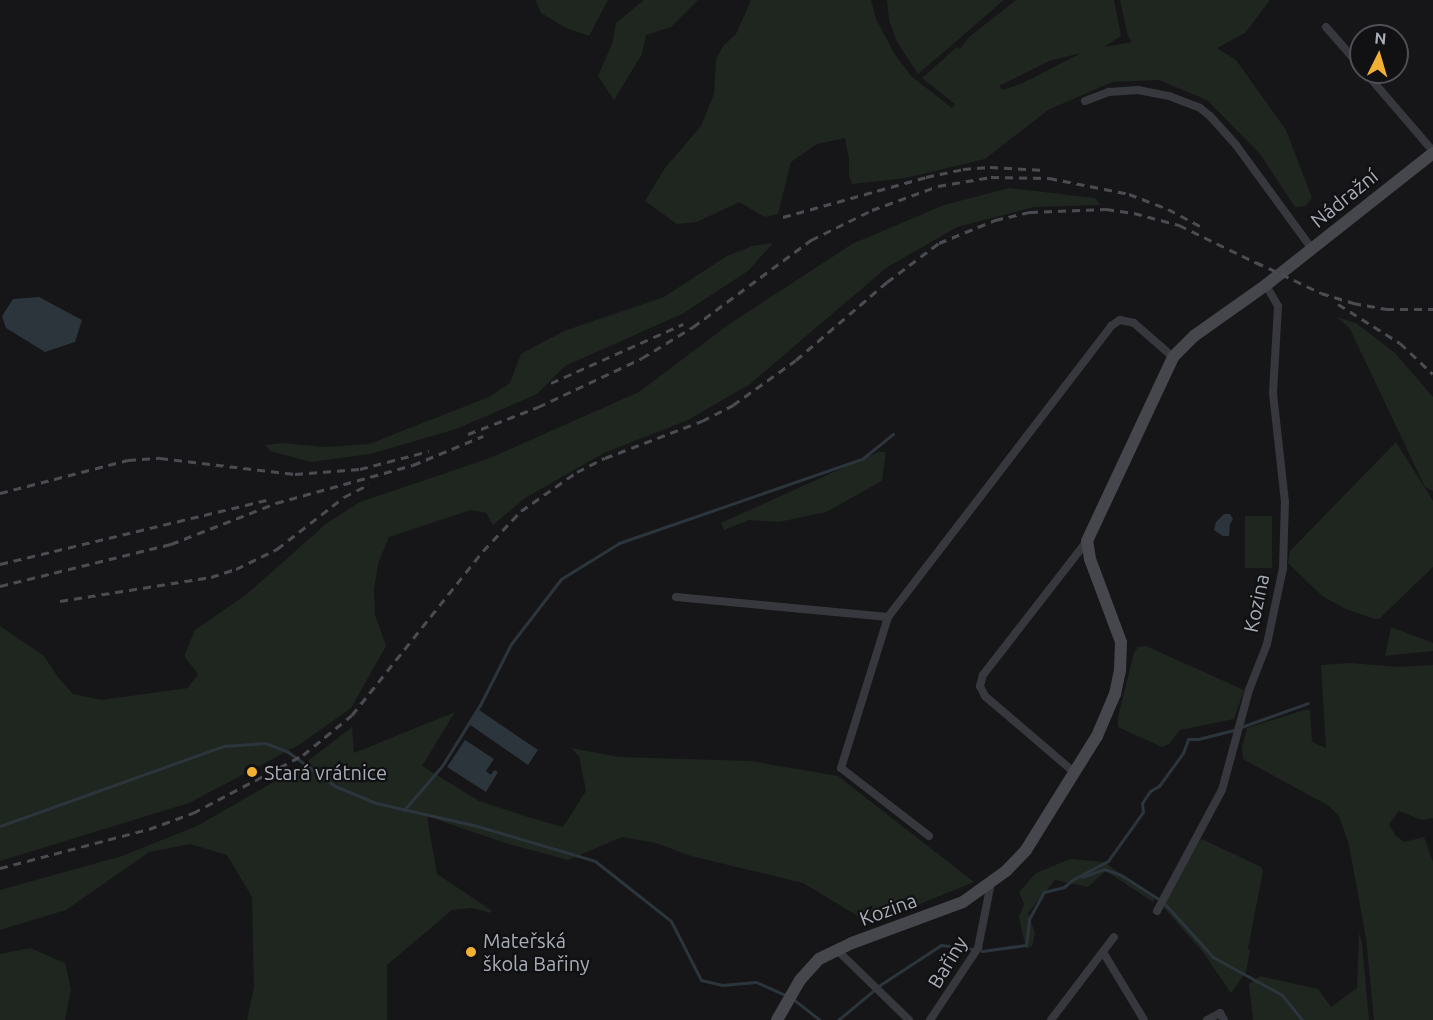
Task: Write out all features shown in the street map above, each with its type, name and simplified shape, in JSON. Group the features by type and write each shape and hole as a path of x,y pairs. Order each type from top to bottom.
{"main road":[{"name":"Nádražní","path":"1266,285 1433,152"},
{"path":"1087,541 1173,357 1194,336 1266,285"},
{"name":"Kozina","path":"777,1020 813,962 836,949 963,902 991,883 1026,850 1075,773 1110,708 1118,682 1121,658 1117,627 1092,566 1087,541"}],"street":[{"path":"1326,27 1349,53"},
{"path":"1375,84 1433,152"},
{"path":"1085,101 1109,92 1138,90 1169,96 1200,108 1236,145 1312,249"},
{"name":"Kozina","path":"1157,911 1222,790 1249,690 1267,644 1284,568 1285,502 1273,393 1279,312 1266,285"},
{"path":"928,836 841,768 888,616 1111,326 1120,320 1134,323 1173,357"},
{"path":"1075,773 985,696 980,686 983,675 1087,541"},
{"path":"676,597 888,616"},
{"name":"Bařiny","path":"930,1020 978,948 991,883"},
{"path":"1051,1020 1114,937"},
{"path":"836,949 909,1020"},
{"path":"1103,952 1144,1020"},
{"path":"1207,1020 1220,1013 1224,1020"}],"shaded area":[{"path":"535,0 608,0 589,36 566,28 541,13"},
{"path":"644,0 698,0 671,27 646,35 642,54 614,100 598,76 612,44 616,23"},
{"path":"751,0 871,0 876,19 894,53 911,76 952,108 955,104 922,78 957,47 960,49 969,37 1016,0 1114,0 1121,36 1104,47 1132,42 1128,36 1120,0 1270,0 1245,33 1217,48 1236,60 1286,130 1312,198 1306,206 1295,207 1260,154 1207,100 1159,80 1112,82 1048,110 985,159 906,178 852,184 849,177 849,159 845,138 817,144 791,162 778,214 765,217 739,202 697,222 677,224 645,201 665,168 701,126 714,94 716,60 723,46 736,34","holes":["1081,53 1023,83 1003,90 999,86 1049,61"]},
{"path":"887,0 1004,0 918,74 897,42 889,20"},
{"path":"1009,188 1095,198 1100,205 1034,207 957,227 886,268 750,384 688,420 604,453 525,498 493,525 486,513 471,510 389,537 378,564 374,590 375,615 386,646 351,708 299,745 189,803 0,861 0,626 44,656 73,694 101,700 188,688 198,674 184,656 195,630 247,594 327,523 360,502 490,458 639,392 728,325 852,244 944,205"},
{"path":"773,243 748,271 682,314 565,366 537,394 456,429 370,454 311,462 270,451 265,445 282,443 326,447 369,444 489,397 510,383 521,354 564,331 664,297 727,256 752,246"},
{"path":"39,297 82,320 75,342 45,352 6,328 2,316 13,299"},
{"path":"1337,317 1356,323 1395,353 1433,397 1433,491 1425,487 1350,329"},
{"path":"1396,442 1433,501 1433,567 1379,619 1375,619 1346,609 1322,596 1288,563 1290,551"},
{"path":"878,452 886,452 882,481 826,512 779,522 749,520 724,530 721,523"},
{"path":"1224,514 1230,514 1233,519 1229,536 1223,536 1214,530 1216,522"},
{"path":"1245,516 1272,516 1272,568 1245,568"},
{"path":"1391,627 1433,643 1433,651 1385,656"},
{"path":"1146,646 1244,690 1234,719 1180,730 1169,744 1162,747 1118,727 1118,717 1134,653 1138,647"},
{"path":"1350,663 1399,667 1433,665 1433,818 1422,820 1399,811 1389,824 1395,835 1404,842 1424,837 1433,862 1433,1020 1374,1020 1366,938 1349,845 1339,816 1329,806 1243,759 1242,747 1247,728 1304,710 1310,710 1312,742 1326,748 1321,665"},
{"path":"479,710 538,750 528,765 469,724"},
{"path":"455,712 422,766 479,801 563,827 586,791 579,756 571,748 619,757 751,761 838,776 974,882 871,924 803,883 691,856 656,843 622,837 568,860 502,842 427,816 437,874 491,910 491,913 472,908 452,910 387,965 387,1020 247,1020 254,987 252,897 227,855 190,844 149,852 66,910 0,930 0,890 122,856 197,826 300,767 352,727 354,753"},
{"path":"465,740 494,759 486,771 491,775 494,770 498,772 486,792 447,767"},
{"path":"1202,839 1261,867 1263,871 1248,949 1250,950 1246,972 1231,993 1203,952 1163,907"},
{"path":"1070,859 1104,862 1155,898 1153,902 1106,871 1088,887 1055,880 1028,913 1035,933 1032,946 1026,949 1019,917 1024,904 1019,892 1036,873"},
{"path":"1359,933 1362,943 1369,1020 1253,1020 1249,984 1260,976 1318,989 1331,1007 1357,988"},
{"path":"30,948 65,963 71,989 65,1020 0,1020 0,954"}],"waterway":[{"path":"404,810 442,766 480,705 511,644 561,579 619,543 862,459 893,434"},
{"path":"1241,727 1308,703"},
{"path":"1072,880 1108,861 1143,812 1142,803 1150,791 1159,786 1183,753 1188,739 1198,739 1234,730"},
{"path":"0,826 223,746 265,743 288,752 335,786 376,803 477,826 595,861 671,921 701,980 722,985 756,982 787,996"},
{"path":"1082,877 1104,869 1121,875 1160,900"},
{"path":"982,951 1026,945 1029,919 1044,892 1064,887 1072,880"},
{"path":"1164,903 1213,957 1282,995 1302,1020"},
{"path":"838,1020 880,985 941,945 973,949"},
{"path":"793,999 820,1020"}],"railway":[{"path":"783,217 926,177 963,169 990,167 1045,170"},
{"path":"468,434 538,407 642,358 693,327 811,240 872,210 938,186 991,177 1049,178 1129,194 1168,209 1203,228"},
{"path":"0,868 149,829 193,813 303,755 352,715 483,551 521,511 577,472 605,458 702,421 733,405 796,360 887,282 939,243 995,220 1030,212 1106,209 1134,213 1179,225 1263,266"},
{"path":"1256,262 1321,293 1353,303 1386,309 1433,309"},
{"path":"1338,304 1400,343 1433,374"},
{"path":"551,383 683,324"},
{"path":"0,586 171,544 276,503 413,465 483,436"},
{"path":"0,493 128,460 160,458 295,474 360,469 429,451"},
{"path":"60,601 211,577 236,569 277,549 344,497 369,484"},
{"path":"0,564 267,500"}],"place":[{"name":"Stará vrátnice","path":"252,772"},
{"name":"Mateřská škola Bařiny","path":"471,952"}]}
